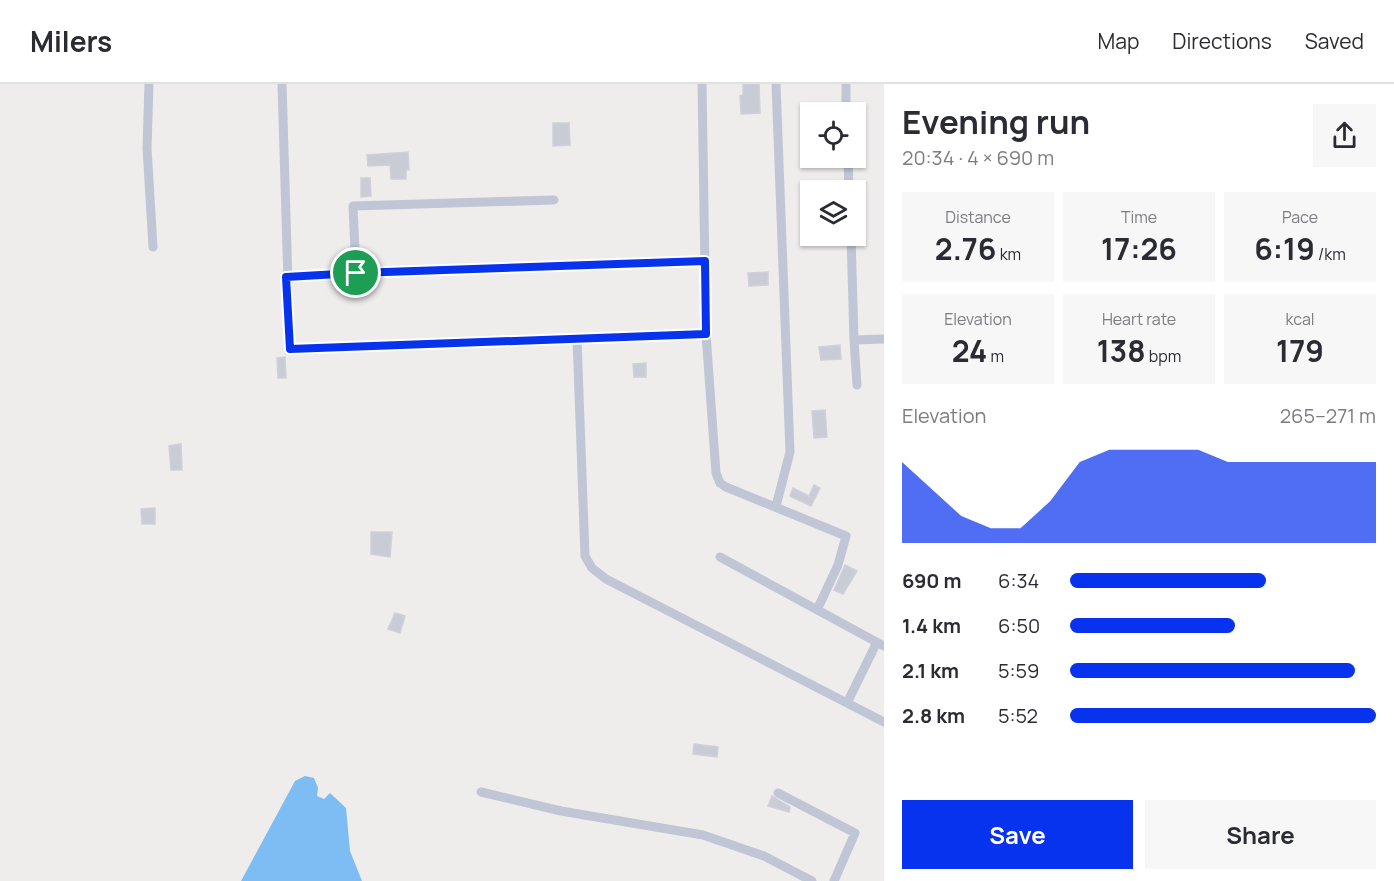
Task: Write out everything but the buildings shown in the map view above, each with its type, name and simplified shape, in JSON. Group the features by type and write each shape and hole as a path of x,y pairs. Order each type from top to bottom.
{"street":[{"path":"150,84 147,148 153,247"},
{"path":"282,84 286,277 290,349 706,334"},
{"path":"702,84 706,334 716,477 726,487 846,536 838,565 817,610"},
{"path":"776,84 790,452 776,506"},
{"path":"846,84 846,102"},
{"path":"356,273 353,206 554,200"},
{"path":"851,246 857,385"},
{"path":"286,277 705,261"},
{"path":"577,339 585,556 592,568 606,579 884,722"},
{"path":"854,340 884,339"},
{"path":"720,557 880,644 847,703"},
{"path":"481,792 561,811 703,835 764,856 812,881"},
{"path":"778,793 855,833 834,881"}],"water":[{"path":"305,776 314,778 318,788 317,796 324,799 330,793 346,808 350,851 362,881 241,881 295,781"}],"route":[{"path":"705,261 706,334 290,349 286,277 356,273 705,261"}]}
